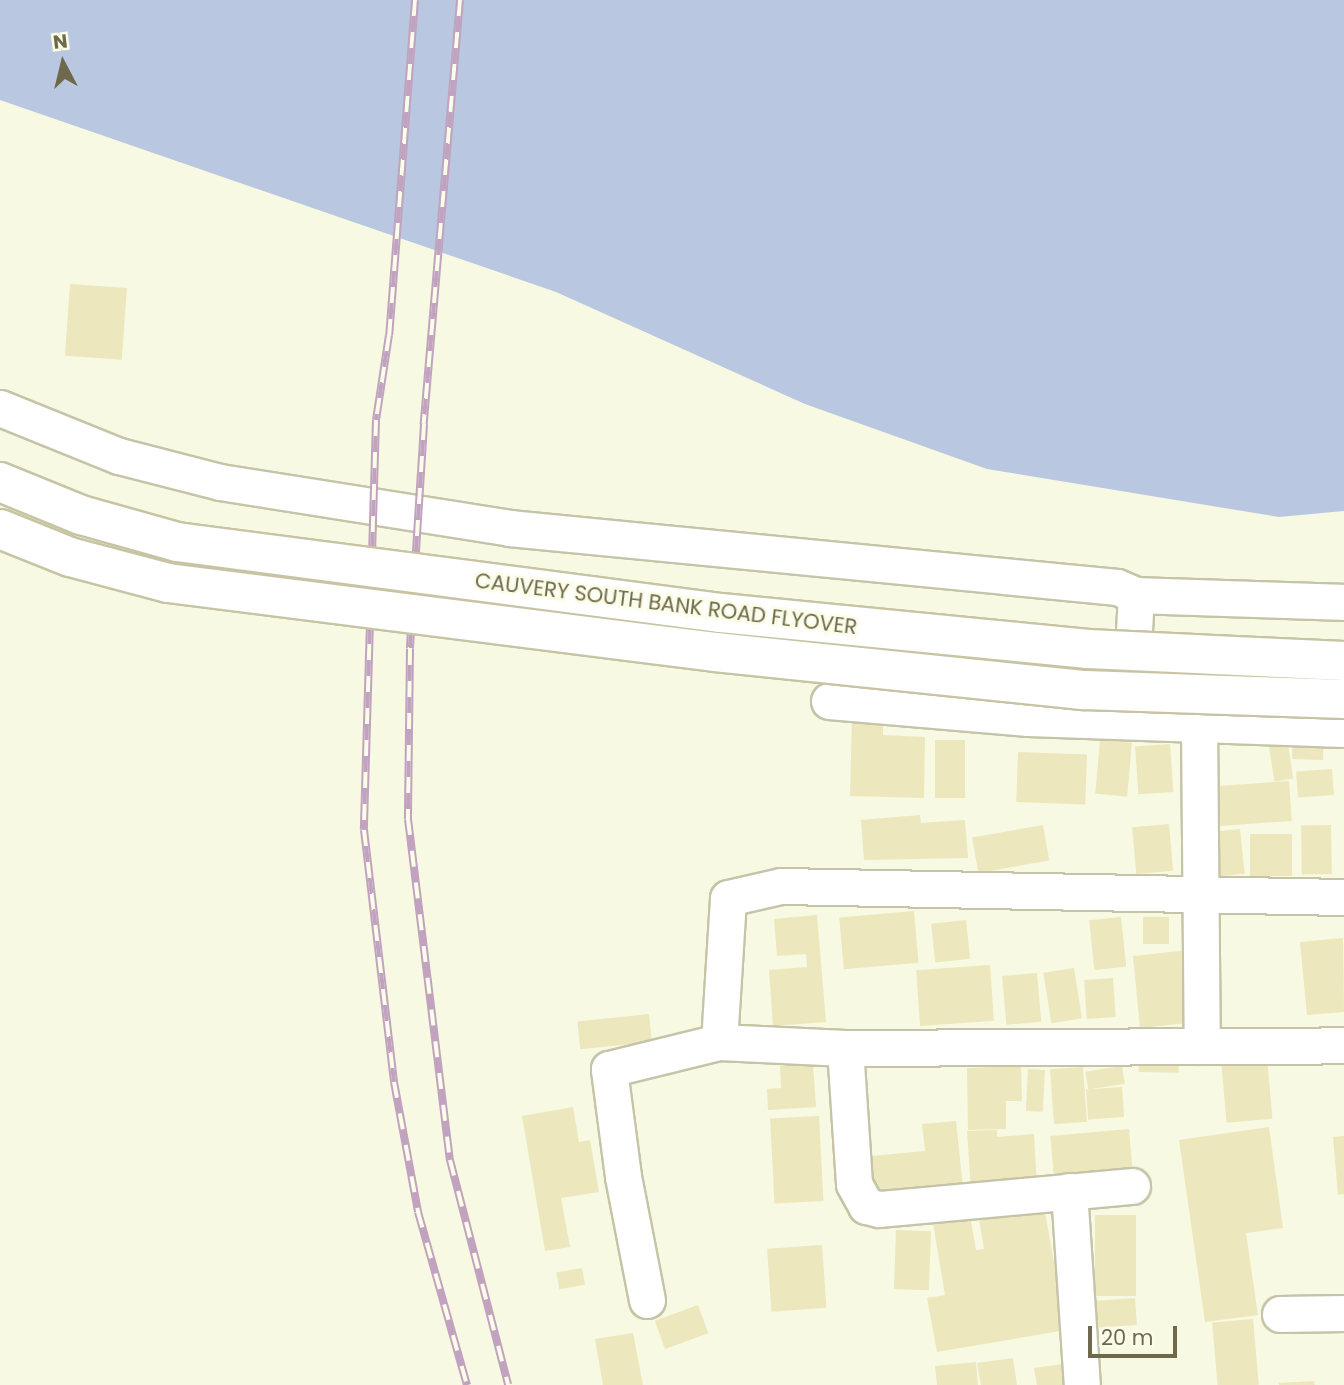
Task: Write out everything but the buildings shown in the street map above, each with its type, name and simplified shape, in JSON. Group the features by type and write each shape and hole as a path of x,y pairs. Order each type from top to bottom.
{"main road":[{"name":"CAUVERY SOUTH BANK ROAD FLYOVER","path":"0,482 81,515 177,542 734,615 1088,649 1344,662"},
{"name":"CAUVERY SOUTH BANK ROAD FLYOVER","path":"0,529 70,557 168,583 715,652 1084,690 1344,699"}],"street":[{"path":"0,408 119,456 220,482 509,528 1117,587 1136,595 1344,602"},
{"path":"1129,721 1136,595"},
{"path":"829,701 1129,721 1344,729"},
{"path":"1199,724 1202,1046"},
{"path":"719,1042 728,898 781,886 1344,897"},
{"path":"647,1300 623,1176 609,1069 719,1042 845,1048 1344,1045"},
{"path":"845,1048 854,1184 866,1206 879,1209 1132,1185"},
{"path":"1069,1191 1082,1385"},
{"path":"1280,1314 1344,1313"}],"water":[{"path":"0,0 1344,0 1344,511 1279,517 987,469 805,404 556,292 0,100"}],"railway":[{"path":"415,0 389,335 376,420 364,830 394,1082 418,1212 467,1385"},
{"path":"460,0 424,424 410,649 408,819 450,1160 508,1385"}]}
